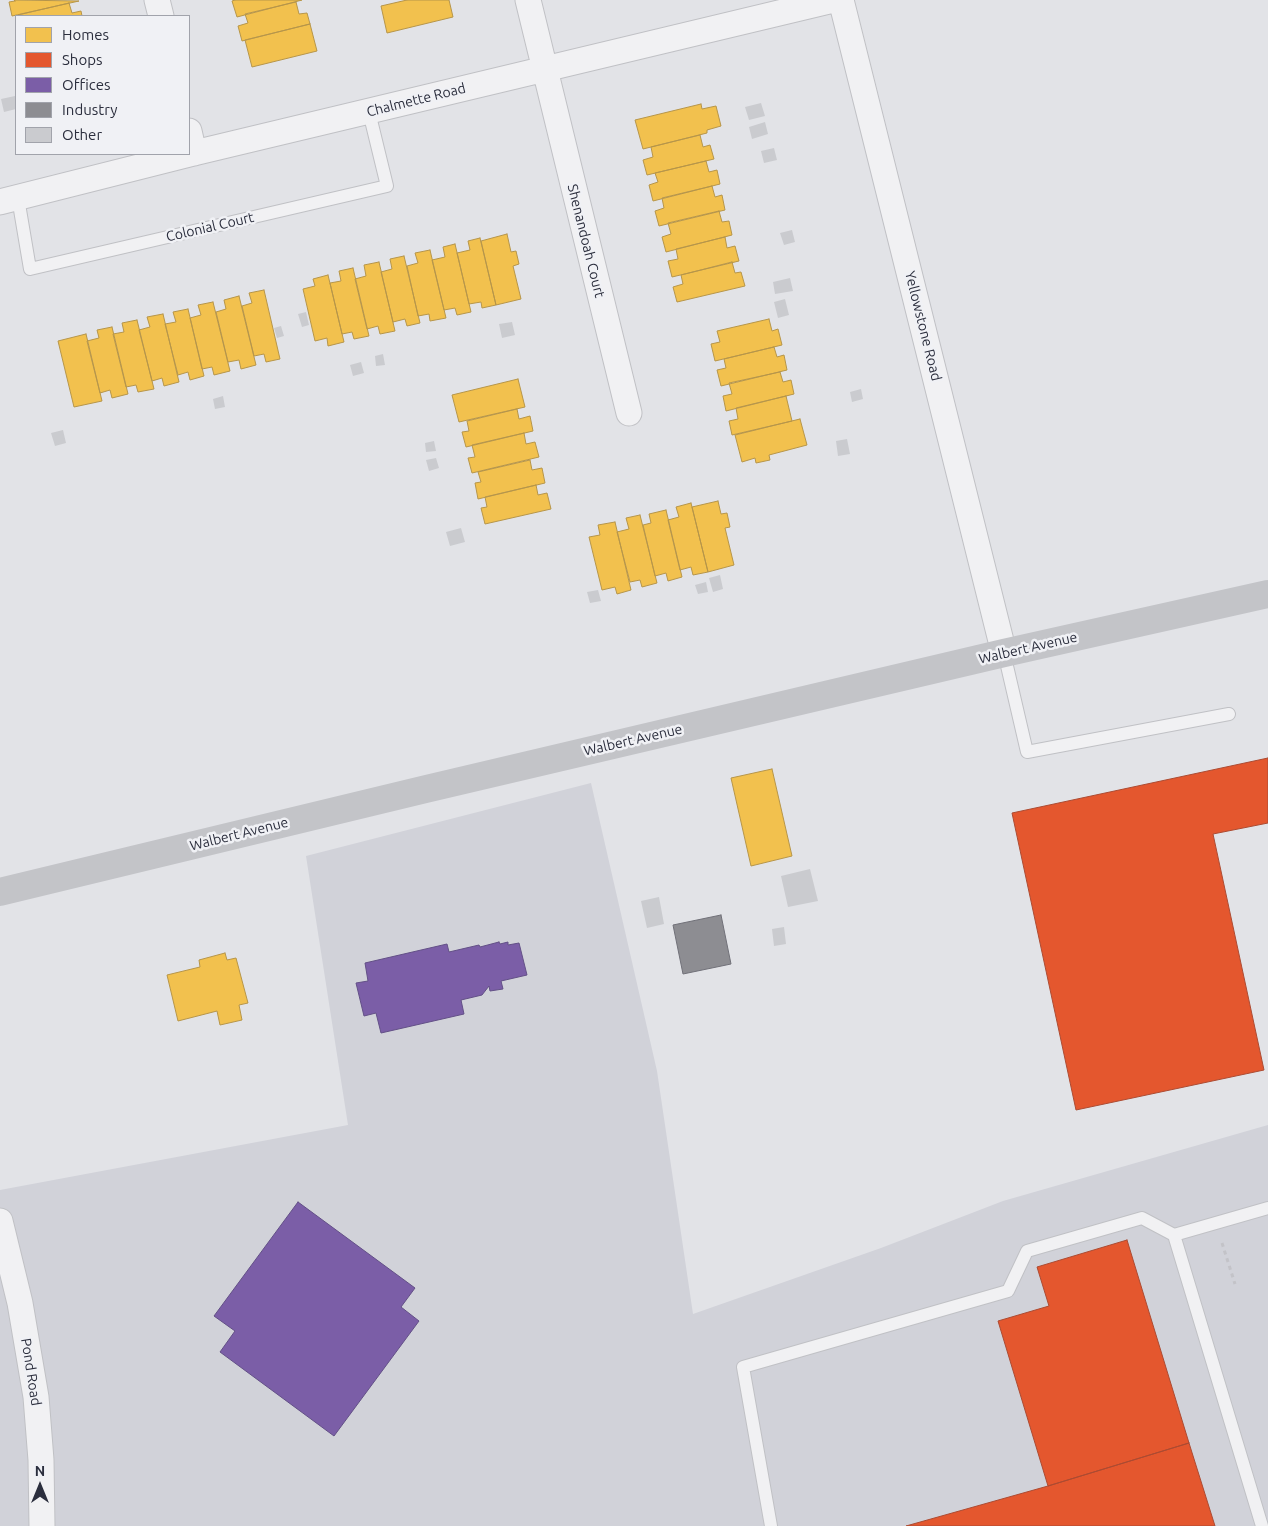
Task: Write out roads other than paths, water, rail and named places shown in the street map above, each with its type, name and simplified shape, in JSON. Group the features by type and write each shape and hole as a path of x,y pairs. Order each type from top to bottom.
{"main road":[{"name":"Walbert Avenue","path":"0,892 426,789 1004,653 1268,594"}],"street":[{"path":"157,0 161,15"},
{"name":"Shenandoah Court","path":"528,0 629,413"},
{"name":"Chalmette Road","path":"192,142 370,112 833,0"},
{"name":"Yellowstone Road","path":"840,0 1004,653"},
{"name":"Chalmette Road","path":"9,200 151,155"},
{"name":"Pond Road","path":"0,1221 20,1303 36,1397 41,1460 42,1526"}],"lane":[{"name":"Colonial Court","path":"9,200 30,269 387,186 370,112"},
{"path":"1004,653 1027,752 1229,714"},
{"path":"772,1526 742,1367 1008,1290 1027,1252 1142,1218 1174,1235 1268,1208"},
{"path":"1174,1235 1262,1526"}]}
